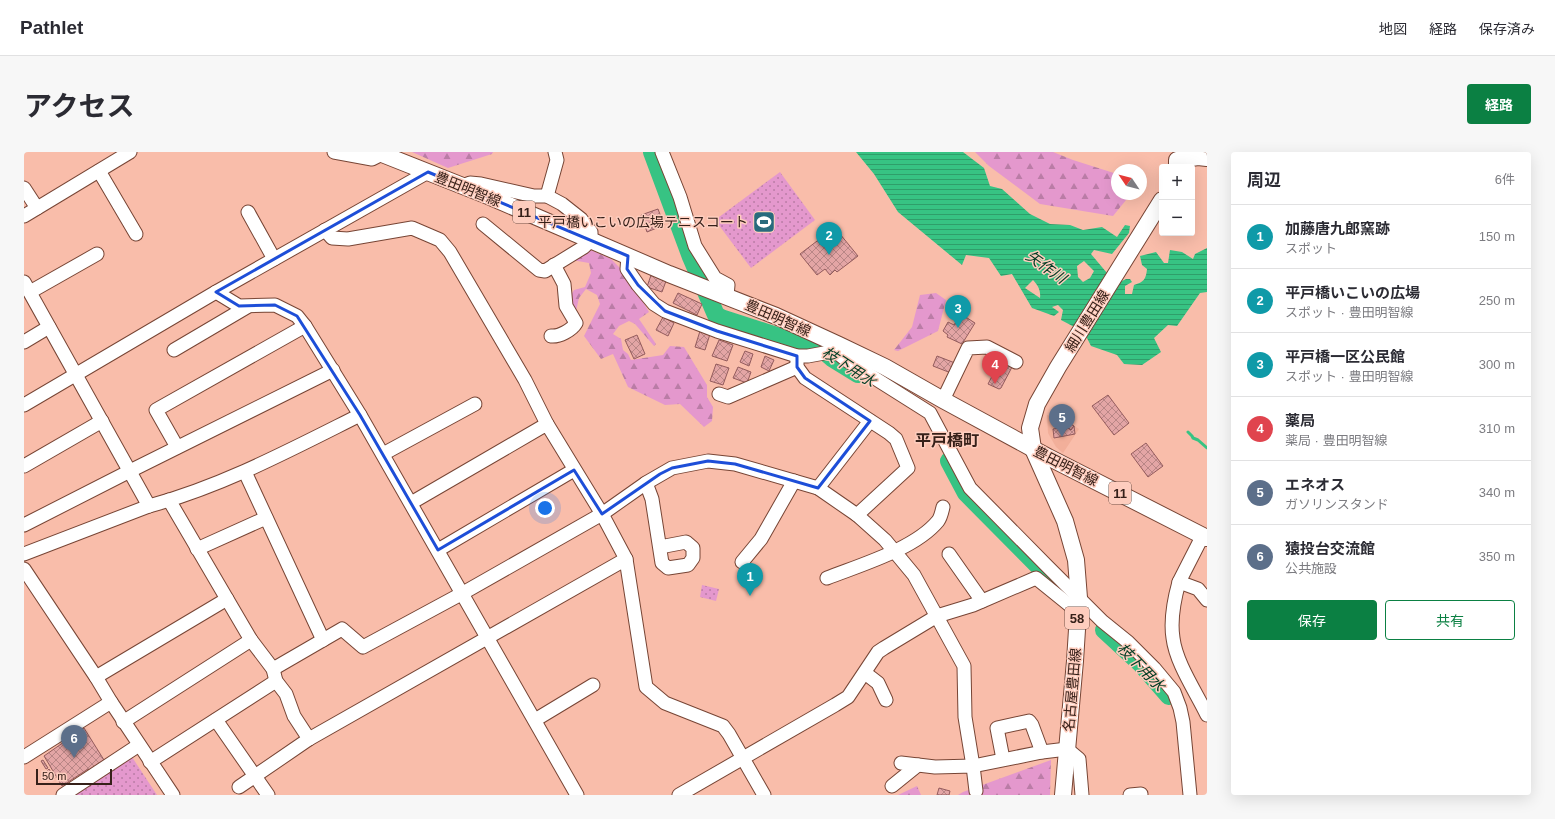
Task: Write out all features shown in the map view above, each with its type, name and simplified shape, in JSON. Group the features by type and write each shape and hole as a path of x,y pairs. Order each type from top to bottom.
{"main road":[{"name":"豊田明智線","path":"380,153 591,240 669,274 724,295 835,349 885,367 1033,449 1205,536"},
{"path":"1175,160 1198,157 1207,158"},
{"name":"細川豊田線","path":"1033,449 1030,428 1037,404 1058,367 1159,205"},
{"name":"名古屋豊田線","path":"1033,449 1065,521 1076,560 1078,605 1075,661 1063,795"}],"street":[{"path":"24,216 130,152"},
{"path":"334,152 372,159 380,153"},
{"path":"662,152 680,197 695,246 715,278 728,285 724,295"},
{"path":"547,196 557,160 557,153"},
{"path":"99,171 136,234"},
{"path":"24,405 216,292 428,172"},
{"path":"462,186 470,183 481,184 534,196 547,196 562,204 581,219 591,232 591,240 584,247 545,271 539,270 483,224"},
{"path":"24,188 36,208"},
{"path":"248,212 274,259"},
{"path":"326,230 332,238 348,239 412,228 440,240 450,252 525,380 547,424 602,514 626,559 646,687 664,703 723,726 764,795"},
{"path":"97,254 27,287 149,506"},
{"path":"628,256 627,269 654,304 665,311 797,361 805,378 812,384 896,439 908,468 856,515"},
{"path":"551,336 559,335 574,327 576,323 566,306 564,284 554,265"},
{"path":"216,292 239,306 247,307 275,305 297,316 305,326 383,454 577,795"},
{"path":"174,350 247,307"},
{"path":"177,447 156,410 305,326"},
{"path":"24,342 49,327"},
{"path":"943,400 968,348 987,347 1016,362"},
{"path":"719,394 728,397 808,356 835,349 846,360 930,413 970,488 1078,605"},
{"path":"24,525 333,370"},
{"path":"383,454 475,404"},
{"path":"24,554 149,506 245,472 360,415"},
{"path":"24,466 102,421"},
{"path":"818,488 870,422"},
{"path":"411,503 547,424"},
{"path":"150,762 216,720 274,675 323,640 342,629 363,647 463,593 602,514 646,483 672,468 708,461 735,464 818,488 856,515 885,540 895,551 914,575 964,666 965,717 976,791"},
{"path":"438,550 574,470"},
{"path":"245,472 323,640"},
{"path":"742,562 761,539 794,481"},
{"path":"646,483 652,499 660,547"},
{"path":"169,500 251,640 286,694 294,716 310,740"},
{"path":"827,578 895,551 927,532 939,520 943,507"},
{"path":"197,549 266,518"},
{"path":"1205,536 1180,582 1174,600 1172,620 1173,638 1182,665 1207,715"},
{"path":"949,554 982,601"},
{"path":"239,787 310,740 626,559"},
{"path":"24,569 96,677 123,722 173,795"},
{"path":"678,795 743,759 848,696 878,652 937,616 982,601 1036,578 1102,621 1128,642 1154,668 1174,692 1183,722 1190,795"},
{"path":"1180,582 1198,589 1207,600"},
{"path":"96,677 227,599"},
{"path":"123,722 251,640"},
{"path":"865,673 878,683 886,700"},
{"path":"535,720 593,685"},
{"path":"24,757 111,702"},
{"path":"216,720 268,795"},
{"path":"1003,759 997,728 1029,721 1032,725 1042,752"},
{"path":"63,795 139,745"},
{"path":"901,763 935,767 973,766 1003,759 1067,749 1079,759 1082,795"},
{"path":"892,786 918,765"}],"highlighted area":[{"path":"428,172 628,256 627,269 638,285 665,311 717,331 797,356 797,367 805,378 870,421 818,488 735,464 708,461 672,468 660,474 602,514 574,470 438,550 360,415 297,316 275,305 239,306 216,292"}],"shaded area":[{"path":"1047,415 1063,419 1079,429 1063,453 1056,447 1048,433"}],"green space":[{"path":"412,152 493,152 492,154 448,168"},
{"path":"975,152 1053,152 1111,172 1111,200 1126,200 1113,216 1040,204 989,166"},
{"path":"780,172 815,220 751,268 715,220"},
{"path":"586,248 611,259 627,275 649,312 639,319 656,344 654,346 635,324 629,321 619,326 613,334 621,339 623,350 628,354 631,360 663,355 670,346 684,347 707,385 707,397 713,407 712,421 704,427 680,404 665,405 628,387 613,354 601,359 584,336 600,304 597,295 586,289 579,298 576,311 568,300 574,290 585,287 591,273 589,263 566,259"},
{"path":"936,293 946,300 938,331 898,351 894,350 912,327 920,295"},
{"path":"702,585 719,589 716,601 700,597"},
{"path":"130,754 157,795 72,795"},
{"path":"1051,760 1050,795 958,795 963,792"},
{"path":"917,786 921,795 898,795"}],"water":[{"name":"矢作川","path":"856,152 963,152 984,168 990,186 1002,189 1030,214 1050,224 1070,225 1083,230 1102,227 1117,237 1125,225 1130,226 1129,233 1112,254 1094,250 1091,254 1107,273 1120,282 1130,279 1132,282 1125,286 1125,294 1132,294 1134,285 1140,283 1145,278 1147,269 1142,265 1140,256 1156,252 1164,263 1168,263 1170,250 1182,252 1193,259 1195,254 1207,248 1207,292 1200,293 1177,326 1168,325 1154,338 1161,352 1142,365 1124,364 1117,355 1091,346 1084,332 1061,320 1063,310 1058,305 1052,307 1059,312 1054,316 1032,308 1012,274 1001,276 989,258 966,255 962,265 898,212 874,174","holes":["1084,261 1094,271 1090,278 1083,282 1078,277 1077,266","1033,280 1039,288 1040,298 1025,288"]}],"building":[{"path":"658,209 664,225 647,232 641,215"},
{"path":"840,234 858,256 837,272 835,270 830,275 825,269 817,275 800,254 821,238 826,244"},
{"path":"651,275 666,281 662,292 647,287"},
{"path":"678,293 702,304 697,315 673,303"},
{"path":"961,314 975,323 962,344 947,337 948,335 943,331 948,322 954,325"},
{"path":"663,317 674,323 668,336 656,330"},
{"path":"700,331 710,334 705,350 695,347"},
{"path":"637,335 645,354 634,359 625,340"},
{"path":"719,340 733,345 727,361 712,356"},
{"path":"745,351 753,354 749,366 740,362"},
{"path":"765,356 774,360 769,371 761,367"},
{"path":"937,356 955,363 951,373 933,366"},
{"path":"1001,359 1012,367 1001,388 999,389 988,384"},
{"path":"716,364 729,368 723,385 710,381"},
{"path":"738,367 751,372 747,383 733,378"},
{"path":"1108,395 1129,423 1114,435 1092,406"},
{"path":"1062,419 1074,426 1071,430 1060,423"},
{"path":"1074,426 1075,434 1054,438 1053,429 1067,427 1071,430"},
{"path":"1146,443 1163,466 1148,477 1131,454"},
{"path":"84,728 104,760 95,766 97,769 91,773 88,769 62,786 44,756"},
{"path":"43,760 48,768 46,769 41,761"},
{"path":"49,769 55,778 53,779 47,771"},
{"path":"939,788 950,791 949,795 937,795"}],"waterway":[{"name":"枝下用水","path":"652,152 691,257 716,315 721,318 786,339 818,346 832,358 858,374"},
{"path":"1188,432 1193,438 1198,440 1207,448"},
{"name":"枝下用水","path":"949,461 966,493 1063,591"},
{"name":"枝下用水","path":"1104,630 1142,665 1169,696"}],"place":[{"name":"平戸橋いこいの広場テニスコート","path":"764,222"},
{"name":"平戸橋いこいの広場","path":"829,255"},
{"name":"平戸橋一区公民館","path":"958,328"},
{"name":"薬局","path":"995,384"},
{"name":"エネオス","path":"1062,437"},
{"name":"加藤唐九郎窯跡","path":"750,596"},
{"name":"猿投台交流館","path":"74,758"}],"district":[{"name":"平戸橋町","path":"947,440"}]}
